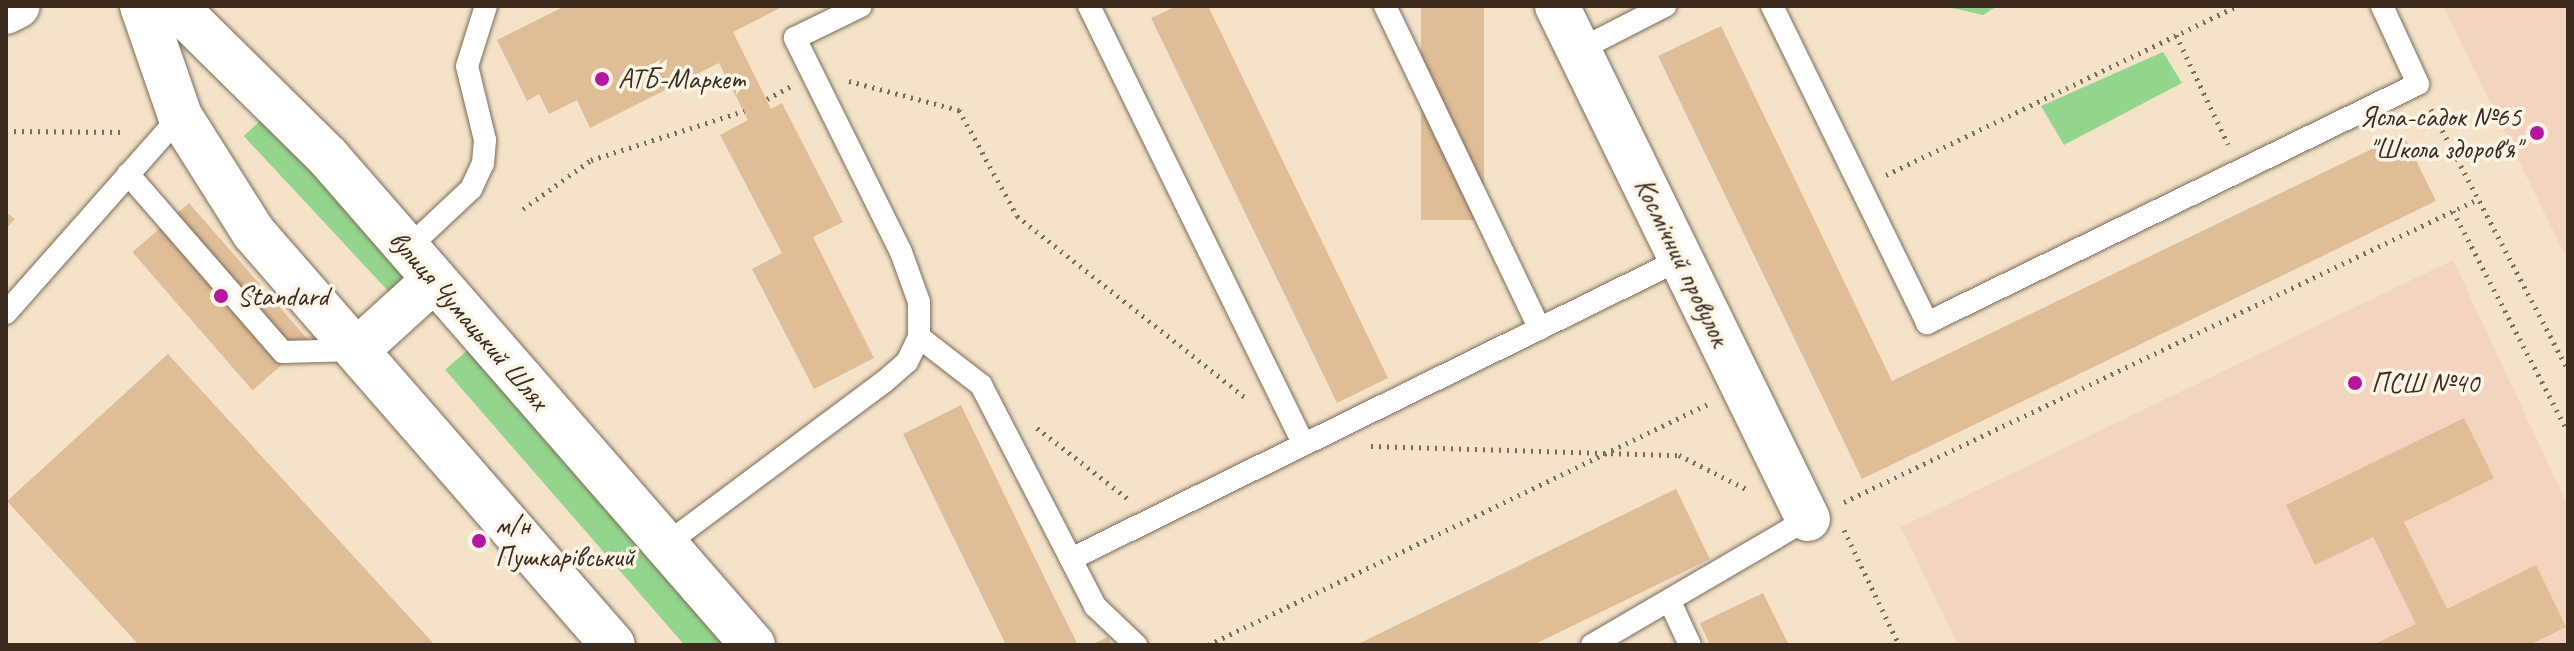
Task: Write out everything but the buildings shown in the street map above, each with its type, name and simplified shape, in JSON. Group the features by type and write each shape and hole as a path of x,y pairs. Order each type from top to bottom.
{"main road":[{"path":"6,12 18,6"},
{"path":"142,6 180,116 254,233 613,645"},
{"name":"вулиця Чумацький Шлях","path":"175,6 328,157 753,645"},
{"name":"Космічний провулок","path":"1557,6 1808,519"},
{"path":"357,350 421,264"}],"lane":[{"path":"421,264 478,177 485,140 467,66 486,6"},
{"path":"665,545 884,382 907,362 919,337 919,302 901,252 795,38 861,6"},
{"path":"1089,6 1304,444"},
{"path":"1385,6 1540,329"},
{"path":"1579,50 1665,6"},
{"path":"1772,6 1927,323 2418,84 2382,6"},
{"path":"6,313 180,116"},
{"path":"128,174 283,352 357,350"},
{"path":"1071,559 1681,259"},
{"path":"919,337 981,385 1095,606 1136,645"},
{"path":"1592,645 1671,604 1808,519"},
{"path":"1671,604 1690,645"}],"path":[{"path":"1860,187 2237,6"},
{"path":"2176,35 2241,170"},
{"path":"814,76 898,88 959,110 1017,216 1255,405"},
{"path":"2418,84 2568,370"},
{"path":"523,209 591,160 744,111"},
{"path":"6,131 126,132"},
{"path":"1304,444 1679,455 1808,519 2478,199"},
{"path":"2453,211 2568,432"},
{"path":"1208,645 1743,387"},
{"path":"1030,423 1153,519"}],"shaded area":[{"name":"Ясла-садок №65 \"Школа здоров'я\"","path":"2443,6 2568,6 2568,261"},
{"name":"ПСШ №40","path":"2453,260 2568,506 2568,645 1958,645 1901,527"}],"green space":[{"path":"1943,6 1997,6 1983,15"},
{"path":"2163,52 2182,83 2064,145 2041,106"},
{"path":"262,119 410,278 392,295 244,136"},
{"path":"470,348 728,645 684,645 445,370"}],"place":[{"name":"АТБ-Маркет","path":"602,79"},
{"name":"Ясла-садок №65 \"Школа здоров'я\"","path":"2537,133"},
{"name":"Standard","path":"221,296"},
{"name":"ПСШ №40","path":"2355,383"},
{"name":"м/н Пушкарівський","path":"479,541"}]}
